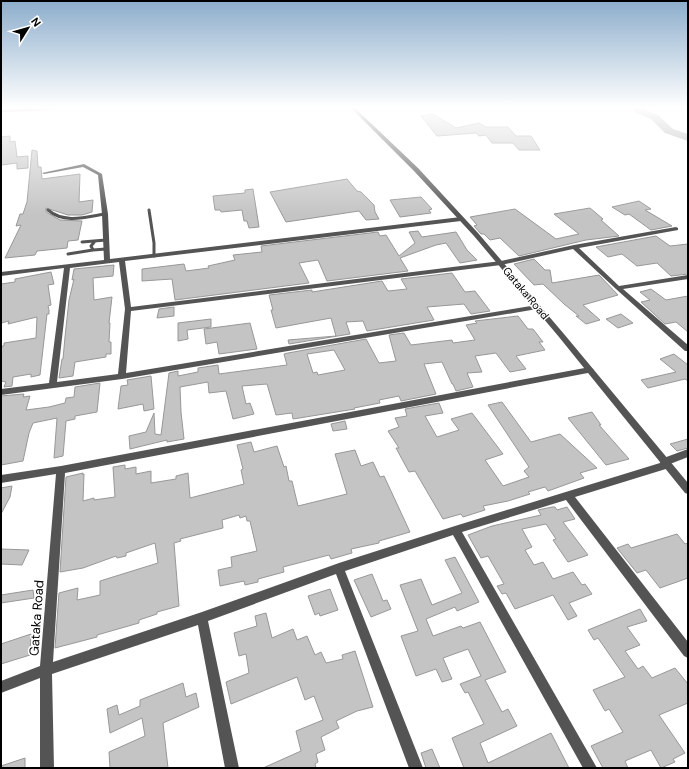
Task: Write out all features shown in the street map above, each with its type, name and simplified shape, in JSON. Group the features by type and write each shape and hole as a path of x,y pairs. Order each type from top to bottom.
{"street":[{"name":"Gataka Road","path":"393,144 501,263 688,490"},
{"path":"44,173 84,165 100,174 105,214 107,262"},
{"path":"1,274 461,219"},
{"path":"128,309 501,263 574,246 676,229"},
{"path":"574,246 618,288 688,349"},
{"path":"122,260 128,309 122,376"},
{"path":"54,385 67,266"},
{"path":"618,288 688,277"},
{"path":"1,392 122,376 537,306"},
{"path":"680,342 688,340"},
{"path":"1,479 61,470 590,370"},
{"path":"1,687 46,670 202,618 339,568 568,495 688,454"},
{"name":"Gataka Road","path":"47,768 46,670 61,470"},
{"path":"568,495 688,652"},
{"path":"455,530 590,768"},
{"path":"339,568 416,768"},
{"path":"202,618 232,768"}],"lane":[{"path":"48,210 56,217 65,218 105,214"},
{"path":"149,210 154,243 154,256"},
{"path":"82,242 106,240"},
{"path":"93,250 91,246 95,241"},
{"path":"68,254 106,249"}],"building":[{"path":"1,144 15,144 17,157 28,156 28,168 17,169 17,163 1,165"},
{"path":"514,144 536,144 540,150 519,150"},
{"path":"32,150 37,151 38,167 41,167 42,179 80,174 79,202 93,200 92,212 82,215 68,215 46,208 46,212 60,220 82,221 78,240 68,241 67,248 37,251 35,255 5,258 21,225 16,226 20,214 23,214 27,202"},
{"path":"347,179 357,191 361,192 374,205 375,212 379,219 366,220 359,211 286,222 270,192"},
{"path":"253,189 259,227 249,228 247,221 244,221 242,210 221,212 220,210 215,210 213,196 245,193 245,190"},
{"path":"421,197 432,209 429,210 431,213 400,217 390,200"},
{"path":"639,201 651,209 645,210 672,226 651,230 629,214 625,215 612,207"},
{"path":"590,208 619,236 586,240 519,256 500,238 490,240 484,234 481,234 474,226 477,225 470,217 515,209 556,239 579,234 554,214"},
{"path":"418,231 422,237 456,232 467,250 477,260 460,263 446,243 400,258 408,271 327,281 318,260 299,263 309,283 175,300 172,279 142,281 142,269 184,264 186,271 209,268 208,266 235,260 233,255 262,252 261,246 378,232 380,236 386,235 399,256 415,243 409,232"},
{"path":"656,236 670,246 688,244 688,274 671,276 657,263 637,266 622,254 608,257 596,247"},
{"path":"534,259 545,270 550,270 552,283 599,275 618,295 583,305 600,320 586,324 543,284 534,285 514,264"},
{"path":"114,265 113,276 93,278 94,300 112,297 109,323 109,342 111,342 111,354 106,354 106,357 75,362 73,376 59,378 63,359 69,300 74,279 72,280 74,269"},
{"path":"51,272 54,284 48,285 51,305 48,306 49,314 47,314 40,375 31,377 31,374 13,377 12,386 4,387 6,382 1,381 1,346 4,346 4,343 36,338 37,317 8,324 9,321 1,323 1,284 15,282 15,279"},
{"path":"452,273 465,292 475,291 490,311 471,314 464,304 427,307 434,320 367,331 363,321 346,322 350,334 289,344 288,340 336,336 331,318 276,328 271,310 273,310 269,295 312,290 312,292 382,281 388,291 407,289 401,279"},
{"path":"651,289 666,300 688,296 688,332 676,322 665,324 641,302 650,300 640,292"},
{"path":"174,307 174,316 157,318 159,309"},
{"path":"621,314 633,323 618,328 606,319"},
{"path":"518,316 528,329 533,329 543,342 539,342 545,350 516,356 526,369 510,372 496,353 475,356 482,372 467,373 473,387 456,391 442,362 424,364 436,394 401,401 399,396 379,400 380,403 354,408 355,409 293,419 292,413 276,415 267,384 242,386 246,404 250,403 254,414 233,419 226,391 209,393 208,382 180,387 184,439 167,442 167,440 130,449 129,436 146,432 154,413 155,434 161,435 169,373 178,371 178,376 198,372 198,368 218,365 219,374 287,365 284,354 366,339 379,363 396,361 389,335 404,333 411,345 452,340 453,343 475,340 466,325 477,323 475,321","holes":["334,350 345,370 318,375 317,372 313,373 307,354"]},
{"path":"211,319 211,327 187,330 188,339 178,341 178,323"},
{"path":"250,323 257,349 219,354 217,342 206,344 204,329"},
{"path":"674,354 688,365 688,381 685,379 648,388 641,380 676,372 660,359"},
{"path":"151,376 154,409 144,411 143,404 118,409 121,386 128,385 127,380"},
{"path":"100,383 97,412 75,416 75,419 66,421 63,456 54,458 57,418 33,423 29,433 23,461 1,465 1,396 24,394 23,397 30,396 26,410 49,407 65,403 66,398 74,397 75,387"},
{"path":"502,402 531,442 560,434 597,468 580,473 584,478 548,491 545,487 528,492 530,494 508,501 483,506 485,510 463,517 461,514 443,519 415,471 409,472 396,448 399,448 388,431 399,427 395,418 407,416 405,409 439,403 443,413 425,416 437,437 459,430 451,419 472,413 503,454 485,460 503,486 529,477 524,471 529,467 488,405"},
{"path":"592,412 601,425 599,425 629,459 606,465 568,418"},
{"path":"345,421 347,429 333,431 331,424"},
{"path":"688,439 688,448 677,451 670,444"},
{"path":"251,442 254,452 277,446 284,467 286,466 289,481 292,481 298,506 347,494 335,454 355,450 361,466 373,462 380,477 384,476 410,532 379,541 379,543 351,549 352,553 331,559 329,555 283,567 284,572 258,579 258,582 245,585 244,581 220,586 218,570 232,567 231,557 257,551 250,521 247,521 246,516 240,518 239,515 222,520 223,528 180,539 181,541 174,543 179,606 157,612 157,614 139,620 139,623 97,635 97,637 55,648 59,593 78,588 77,600 100,595 100,581 158,563 155,543 126,553 126,556 117,558 116,556 83,568 60,572 66,477 84,474 83,501 94,498 94,500 115,497 113,467 125,465 125,469 136,467 136,474 151,471 151,483 176,479 176,476 188,473 190,498 244,484 241,470 243,469 237,445"},
{"path":"12,486 10,497 1,514 1,488"},
{"path":"555,507 557,510 567,507 575,519 563,522 588,555 568,562 553,540 556,539 546,524 522,529 532,547 525,550 534,565 543,562 553,579 573,572 582,585 585,584 592,594 569,603 577,616 568,620 553,595 515,609 506,593 502,594 497,586 504,584 488,556 481,558 468,535 492,526 541,515 538,510"},
{"path":"677,534 685,544 688,543 688,578 660,588 646,570 637,573 617,548 628,544 631,548"},
{"path":"1,549 29,550 22,565 1,564"},
{"path":"455,557 479,602 457,611 455,607 426,619 433,636 461,626 463,628 480,622 506,672 485,680 502,712 508,709 517,726 480,743 488,763 551,733 569,768 464,768 452,738 484,724 468,692 465,693 460,684 481,676 468,649 443,658 452,679 442,682 436,669 416,676 401,636 418,631 400,585 421,579 432,605 462,593 445,560"},
{"path":"372,574 383,601 387,600 391,609 371,617 354,580"},
{"path":"330,589 338,610 320,616 319,613 315,615 308,596"},
{"path":"33,590 34,598 1,603 1,595"},
{"path":"640,609 647,621 627,627 640,645 625,651 638,669 643,666 652,678 675,668 688,684 688,703 659,715 685,753 673,759 675,762 661,768 651,750 625,761 628,768 603,768 591,746 623,732 609,709 605,711 593,690 625,677 598,638 594,640 588,630"},
{"path":"266,613 272,638 293,629 297,640 307,636 315,655 321,652 326,663 343,659 342,655 355,651 373,707 357,711 336,721 339,728 321,737 325,750 316,754 318,762 315,764 316,768 263,768 301,751 296,731 323,720 314,696 305,700 297,677 231,704 226,682 249,673 246,654 239,656 234,633 257,626 255,616"},
{"path":"31,634 30,655 1,664 1,644"},
{"path":"183,683 186,697 196,693 199,707 163,723 168,768 110,768 109,752 145,736 142,718 110,733 107,709 117,705 119,715 140,706 140,700"},
{"path":"432,749 440,768 426,768 421,753"},
{"path":"25,758 25,768 1,768 1,766"}]}
